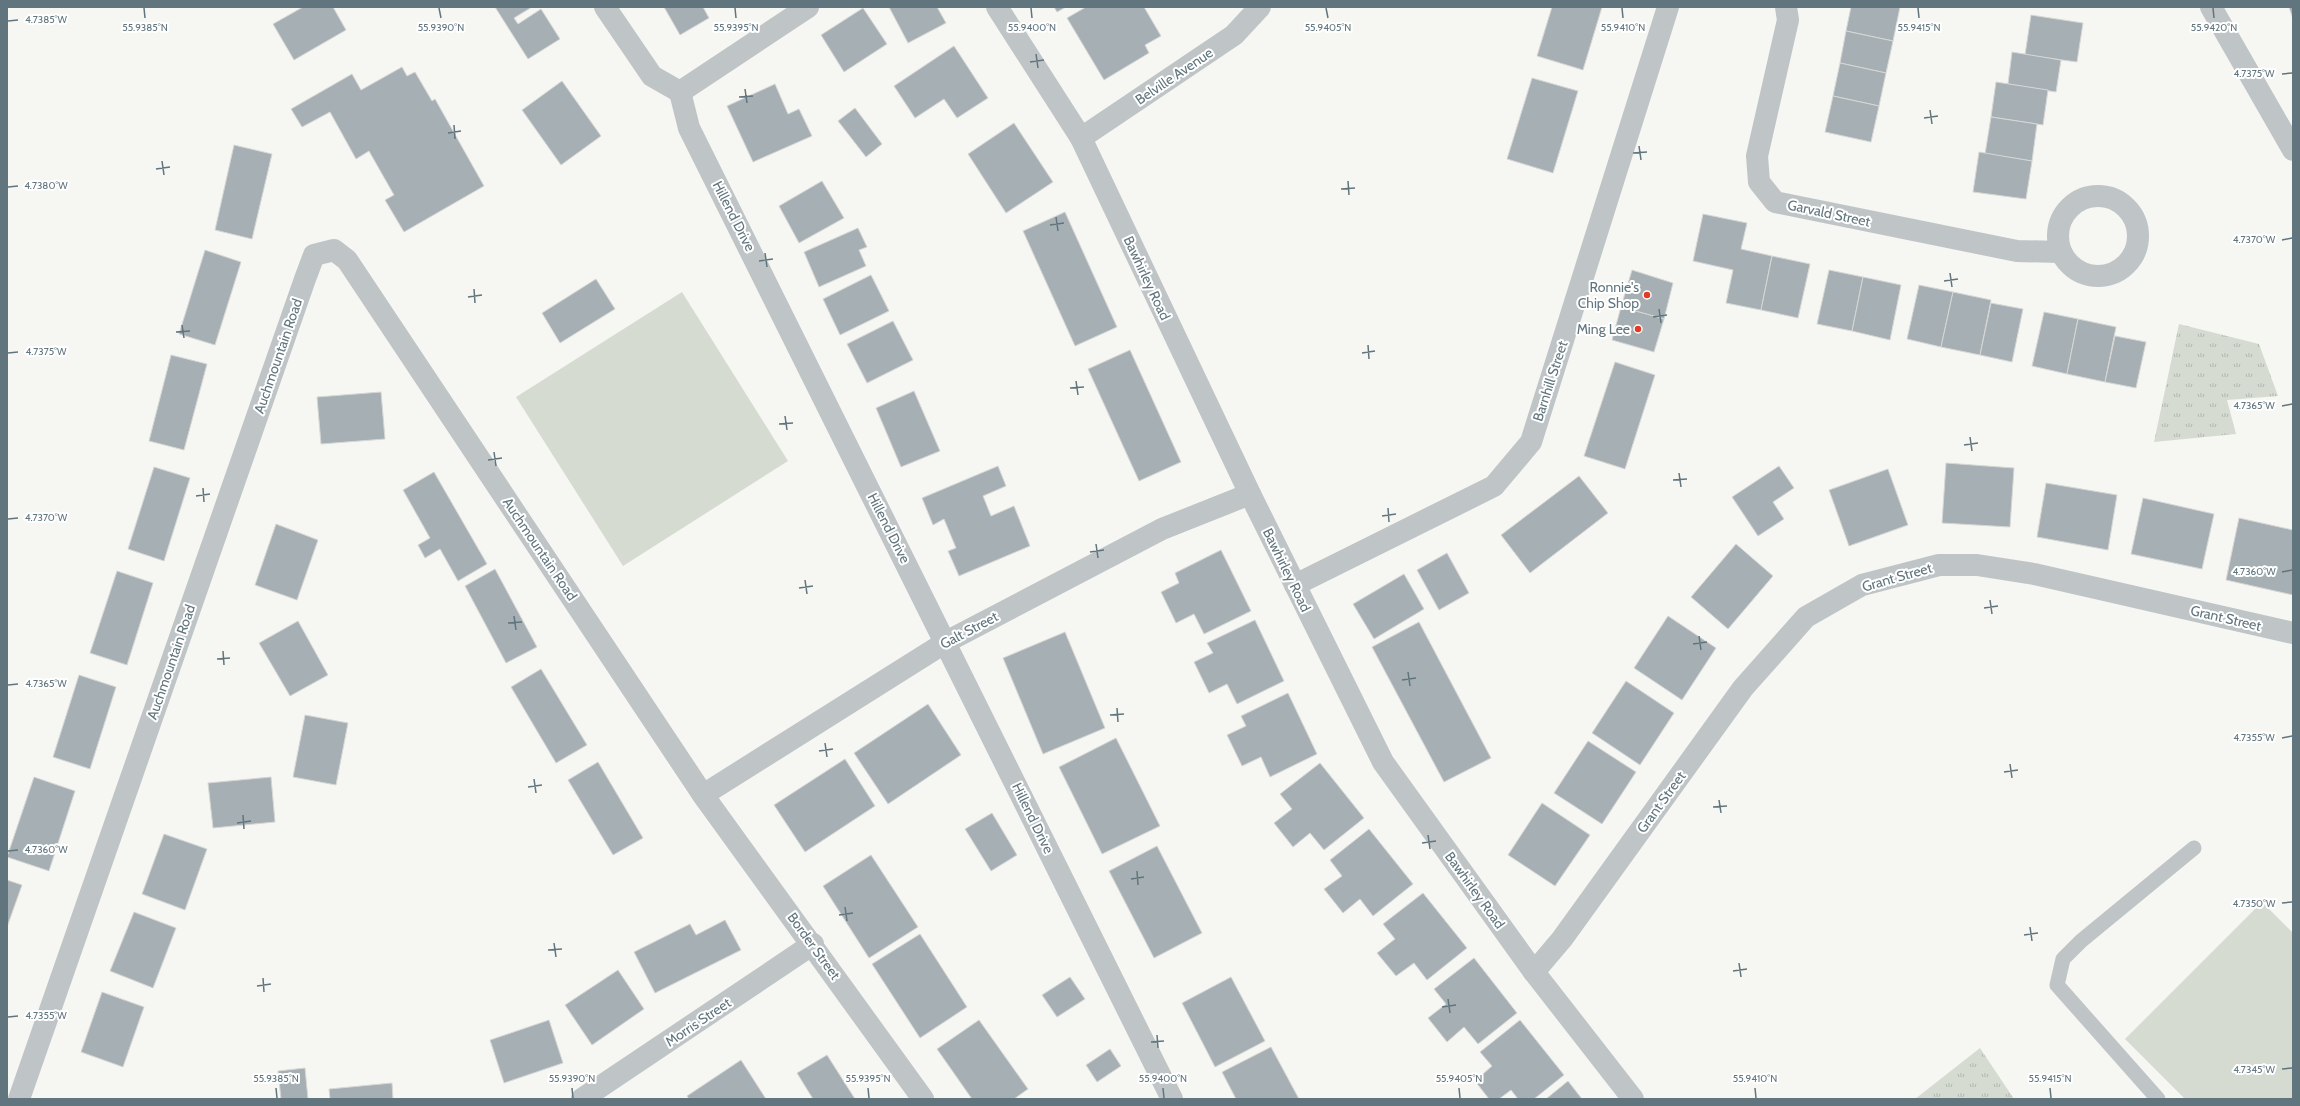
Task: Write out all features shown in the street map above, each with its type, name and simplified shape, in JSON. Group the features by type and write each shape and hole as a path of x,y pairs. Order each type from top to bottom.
{"street":[{"path":"605,7 652,76 680,92 808,7"},
{"name":"Bawhirley Road","path":"997,7 1082,138 1250,494 1383,762 1534,972 1633,1099"},
{"name":"Belville Avenue","path":"1082,138 1234,35 1260,7"},
{"name":"Barnhill Street","path":"1295,585 1494,486 1531,442 1668,7"},
{"name":"Garvald Street","path":"1786,7 1788,20 1757,156 1759,182 1775,202 2017,251 2061,252"},
{"path":"2211,7 2293,150"},
{"name":"Hillend Drive","path":"680,92 689,128 1172,1099"},
{"name":"Auchmountain Road","path":"19,1099 314,255 334,250 347,260 703,795"},
{"name":"Galt Street","path":"703,795 946,642 1162,529 1250,494"},
{"name":"Grant Street","path":"1534,972 1562,939 1743,688 1806,617 1862,585 1939,565 1977,565 2034,574 2293,633"},
{"name":"Border Street","path":"703,795 813,944 923,1099"},
{"name":"Morris Street","path":"582,1099 813,944"}],"lane":[{"path":"2158,1099 2057,985 2063,959 2081,941 2194,848"}],"green space":[{"path":"682,292 788,461 623,566 516,397"},
{"path":"2179,324 2259,344 2278,396 2227,400 2236,434 2154,442"},
{"path":"2262,902 2293,933 2293,1099 2185,1099 2125,1039"},
{"path":"1980,1048 2014,1099 1915,1099"}],"building":[{"path":"303,7 333,7 346,30 294,60 273,24"},
{"path":"495,7 532,7 514,18 518,24 541,9 560,39 528,59"},
{"path":"664,7 703,7 709,18 680,35"},
{"path":"889,7 937,7 946,23 908,43"},
{"path":"1054,7 1066,7 1057,12"},
{"path":"1086,7 1144,7 1161,36 1145,45 1149,53 1104,80 1067,18"},
{"path":"1552,7 1602,7 1583,70 1537,56"},
{"path":"1851,7 1900,7 1893,41 1846,31"},
{"path":"2289,7 2293,7 2293,19"},
{"path":"863,8 887,44 844,72 821,35"},
{"path":"2031,15 2083,23 2077,62 2025,55"},
{"path":"1846,31 1893,41 1886,73 1840,63"},
{"path":"954,46 988,98 957,118 944,99 915,118 894,86"},
{"path":"2012,52 2061,60 2056,92 2008,84"},
{"path":"1840,63 1886,73 1879,106 1833,96"},
{"path":"402,67 407,76 415,72 432,101 435,99 484,186 404,232 385,200 394,195 369,151 356,159 330,112 302,127 291,109 352,74 361,90"},
{"path":"1532,78 1578,91 1553,173 1507,159"},
{"path":"562,81 601,136 561,165 522,110"},
{"path":"1996,82 2048,90 2043,125 1991,117"},
{"path":"775,84 788,114 799,109 812,136 753,162 727,106"},
{"path":"1833,96 1879,106 1871,142 1825,132"},
{"path":"855,108 882,144 866,157 838,121"},
{"path":"1991,117 2037,124 2032,161 1985,154"},
{"path":"1014,123 1053,182 1006,213 968,154"},
{"path":"234,145 272,154 252,239 215,230"},
{"path":"1979,152 2032,161 2026,199 1973,192"},
{"path":"822,181 844,218 799,243 779,206"},
{"path":"1065,212 1117,327 1075,346 1023,231"},
{"path":"1703,214 1747,223 1741,249 1772,256 1761,310 1726,303 1733,270 1693,261"},
{"path":"858,228 867,247 859,250 866,266 819,287 804,252"},
{"path":"205,250 241,262 215,345 179,334"},
{"path":"1772,256 1810,264 1798,318 1761,310"},
{"name":"Ronnie's Chip Shop","path":"1632,270 1673,283 1664,319 1621,307"},
{"path":"1829,270 1863,277 1852,331 1817,324"},
{"path":"871,275 889,311 840,335 823,299"},
{"path":"1863,277 1901,285 1890,340 1852,331"},
{"path":"596,279 615,309 560,343 542,313"},
{"path":"1919,285 1953,292 1941,347 1907,339"},
{"path":"1953,292 1991,300 1980,355 1941,347"},
{"path":"1991,303 2023,309 2012,362 1980,355"},
{"name":"Ming Lee","path":"1621,307 1664,319 1654,352 1612,340"},
{"path":"2044,312 2078,319 2067,374 2032,366"},
{"path":"2078,319 2116,327 2105,382 2067,374"},
{"path":"893,321 913,360 867,383 847,344"},
{"path":"2115,336 2146,342 2136,388 2105,382"},
{"path":"1130,350 1181,462 1139,481 1088,369"},
{"path":"171,355 207,364 184,450 149,441"},
{"path":"1615,362 1655,375 1625,469 1584,456"},
{"path":"914,391 940,451 901,467 876,408"},
{"path":"381,392 385,439 321,444 317,397"},
{"path":"1946,463 2014,468 2010,527 1942,523"},
{"path":"998,466 1006,486 983,496 991,516 1014,506 1030,546 959,576 948,551 956,548 944,519 933,525 922,498"},
{"path":"1779,466 1794,488 1773,502 1784,519 1758,536 1732,497"},
{"path":"154,467 190,478 164,561 128,549"},
{"path":"1888,469 1908,525 1849,546 1829,490"},
{"path":"434,472 487,564 458,581 440,549 425,558 418,545 430,538 403,490"},
{"path":"1579,476 1608,513 1530,573 1501,535"},
{"path":"2046,483 2117,495 2108,550 2037,537"},
{"path":"2143,498 2214,514 2202,569 2131,554"},
{"path":"2239,518 2293,530 2293,595 2226,580"},
{"path":"276,524 318,540 297,600 255,585"},
{"path":"1736,544 1773,576 1728,629 1691,597"},
{"path":"1221,550 1251,611 1204,634 1194,614 1176,623 1161,592 1179,583 1175,573"},
{"path":"1447,553 1469,593 1439,610 1417,570"},
{"path":"495,569 537,647 506,663 465,586"},
{"path":"117,571 153,583 127,665 90,653"},
{"path":"1404,574 1424,609 1374,639 1353,604"},
{"path":"1668,616 1716,648 1682,700 1634,668"},
{"path":"1255,620 1284,681 1237,704 1227,684 1209,693 1194,662 1213,653 1207,643"},
{"path":"298,621 328,675 290,696 259,643"},
{"path":"1419,622 1491,758 1444,782 1372,647"},
{"path":"1065,632 1105,728 1043,754 1003,658"},
{"path":"541,669 587,745 556,763 511,687"},
{"path":"79,675 116,687 90,769 53,757"},
{"path":"1626,681 1674,713 1640,765 1592,733"},
{"path":"1288,693 1317,754 1270,777 1261,757 1242,766 1227,735 1246,726 1241,716"},
{"path":"928,704 961,755 888,804 854,753"},
{"path":"305,715 348,723 336,785 293,777"},
{"path":"1116,738 1160,826 1102,854 1059,767"},
{"path":"1588,741 1636,772 1602,824 1554,793"},
{"path":"845,759 875,806 805,852 774,805"},
{"path":"598,762 643,838 613,855 568,780"},
{"path":"1320,763 1364,818 1324,850 1310,833 1293,847 1274,823 1292,809 1280,794"},
{"path":"34,777 75,791 49,871 7,857"},
{"path":"271,777 275,822 213,828 208,783"},
{"path":"1542,803 1590,835 1555,886 1508,855"},
{"path":"992,813 1017,855 991,871 965,829"},
{"path":"1369,829 1413,884 1373,916 1360,899 1343,913 1324,889 1342,876 1330,860"},
{"path":"164,834 207,849 185,910 142,894"},
{"path":"1157,846 1202,933 1154,958 1109,871"},
{"path":"871,855 918,927 869,958 823,886"},
{"path":"7,880 22,885 7,927"},
{"path":"1423,893 1467,948 1427,980 1414,963 1396,976 1377,953 1395,939 1383,924"},
{"path":"134,912 176,928 153,988 110,971"},
{"path":"725,920 741,950 655,993 634,952 690,924 696,935"},
{"path":"920,934 967,1007 920,1038 872,964"},
{"path":"1474,958 1517,1013 1478,1044 1464,1027 1447,1042 1428,1018 1446,1004 1434,989"},
{"path":"618,970 644,1009 592,1045 565,1005"},
{"path":"1070,977 1085,999 1057,1017 1042,995"},
{"path":"1231,977 1265,1041 1215,1067 1182,1003"},
{"path":"102,992 144,1007 123,1067 81,1052"},
{"path":"549,1020 563,1063 504,1083 490,1040"},
{"path":"979,1020 1028,1089 1014,1099 972,1099 937,1049"},
{"path":"1520,1020 1564,1075 1534,1099 1518,1099 1511,1090 1499,1099 1489,1099 1475,1081 1492,1066 1480,1052"},
{"path":"1271,1047 1299,1099 1236,1099 1222,1072"},
{"path":"1110,1049 1121,1066 1097,1082 1086,1065"},
{"path":"827,1055 855,1099 813,1099 797,1073"},
{"path":"741,1060 766,1099 689,1099 687,1096"},
{"path":"305,1068 308,1099 281,1099 278,1071"},
{"path":"1568,1081 1582,1099 1546,1099"},
{"path":"392,1083 393,1099 330,1099 329,1089"}],"place":[{"name":"Ronnie's Chip Shop","path":"1647,295"},
{"name":"Ming Lee","path":"1638,329"}]}
